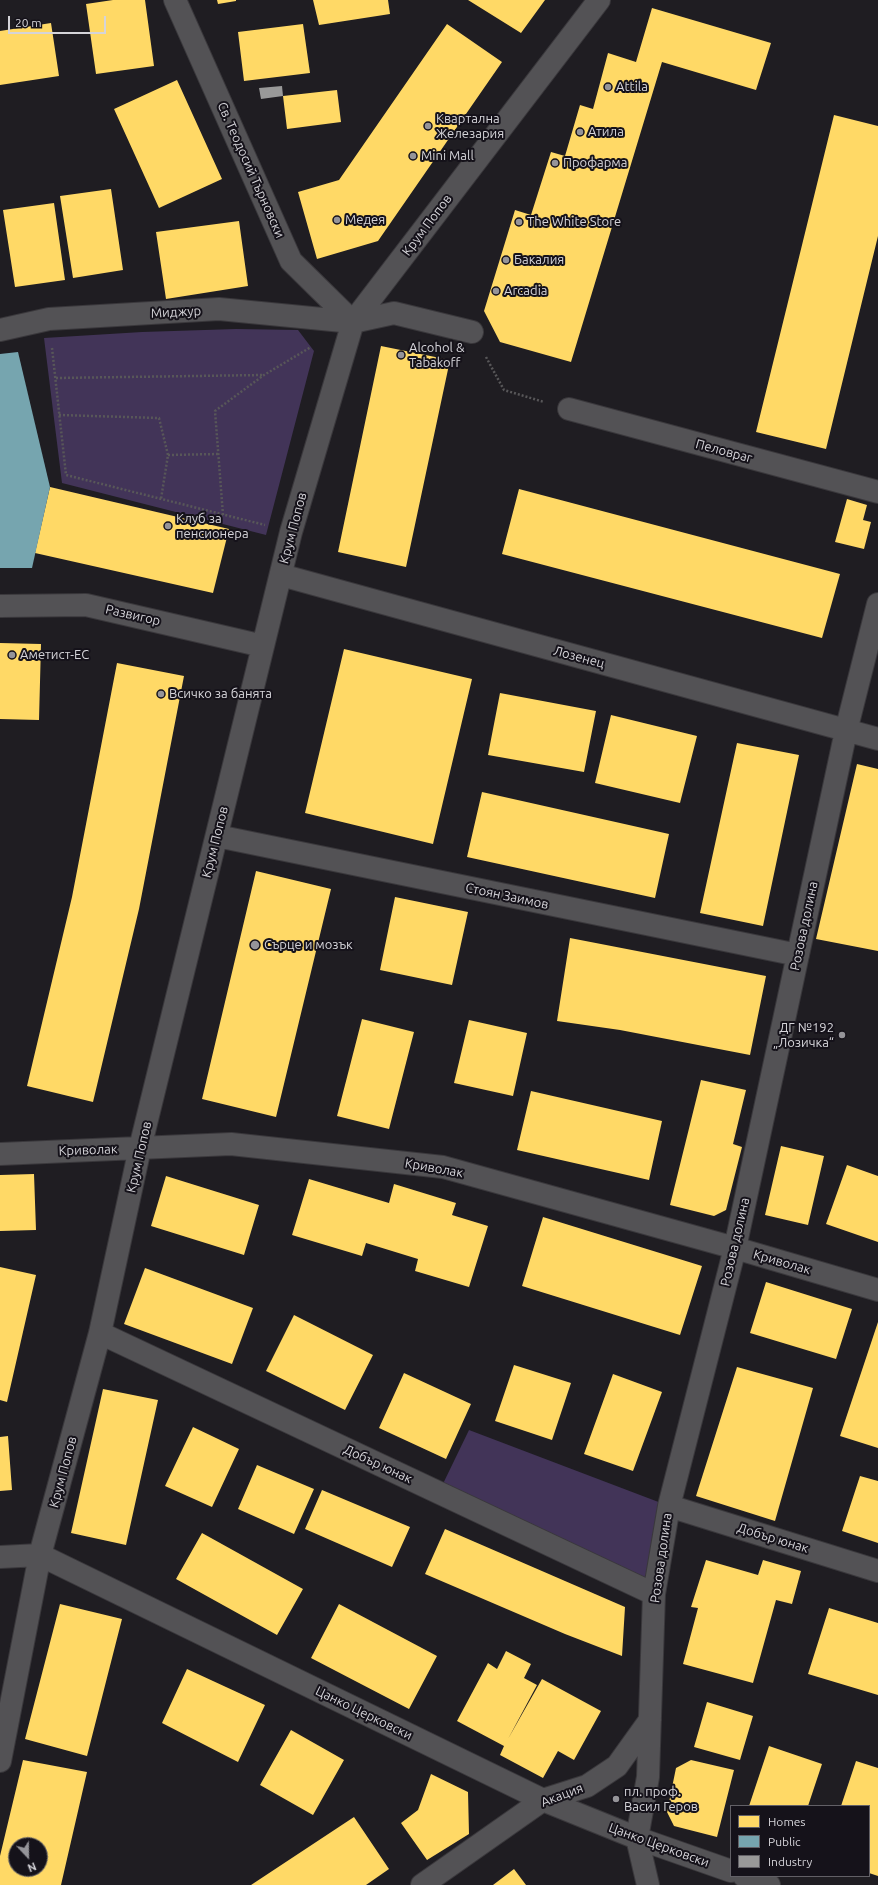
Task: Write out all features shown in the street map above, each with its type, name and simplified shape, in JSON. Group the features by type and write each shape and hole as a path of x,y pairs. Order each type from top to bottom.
{"street":[{"name":"Св. Теодосий Търновски","path":"175,0 291,261 353,322"},
{"name":"Крум Попов","path":"0,1761 40,1555 100,1334 140,1148 291,532 353,322 599,0"},
{"name":"Миджур","path":"0,330 49,320 219,310 353,322 394,313 472,332"},
{"name":"Пеловраг","path":"569,409 878,492"},
{"name":"Лозенец","path":"281,575 878,739"},
{"name":"Розова долина","path":"648,1885 637,1838 648,1777 654,1594 669,1506 734,1248 846,731 878,604"},
{"name":"Развигор","path":"0,606 86,605 263,646"},
{"name":"Стоян Заимов","path":"217,836 798,955"},
{"name":"Криволак","path":"0,1154 231,1144 443,1167 734,1248 878,1290"},
{"name":"Добър юнак","path":"100,1334 654,1594"},
{"name":"Добър юнак","path":"669,1506 878,1571"},
{"name":"Цанко Церковски","path":"0,1557 40,1555 543,1800 637,1838 730,1872"},
{"name":"Акация","path":"422,1885 543,1800 588,1786 616,1766 650,1720"},
{"path":"747,1877 769,1885"}],"path":[{"path":"49,320 66,475 267,526"},
{"path":"472,332 504,390 569,409"},
{"path":"223,515 215,411 264,375 312,346"},
{"path":"56,378 264,375"},
{"path":"60,415 159,418 168,455 161,499"},
{"path":"168,455 219,454"}],"shaded area":[{"path":"236,329 298,330 314,351 266,535 62,483 44,338 142,332"},
{"path":"469,1430 669,1506 654,1594 439,1492"}],"building: Homes":[{"path":"113,0 145,0 154,66 96,74 86,4"},
{"path":"217,0 236,0 236,1 218,4"},
{"path":"313,0 388,0 390,14 319,25"},
{"path":"468,0 545,0 521,33"},
{"path":"652,8 771,43 756,90 662,62 571,362 500,342 484,311 515,210 531,215 551,152 565,156 580,105 593,109 608,53 636,62"},
{"path":"51,23 59,76 0,85 0,31"},
{"path":"303,24 310,73 244,81 238,32"},
{"path":"447,24 502,62 378,241 317,259 298,192 339,180"},
{"path":"177,80 222,179 159,208 114,109"},
{"path":"337,90 341,122 287,129 283,96"},
{"path":"834,115 878,126 878,236 826,449 756,432"},
{"path":"111,189 123,270 73,278 60,196"},
{"path":"54,203 65,280 15,287 3,210"},
{"path":"239,221 248,286 166,299 156,232"},
{"path":"381,346 450,360 406,567 338,552"},
{"path":"50,487 229,529 213,593 35,553"},
{"path":"519,489 840,574 822,638 502,554"},
{"path":"847,499 867,505 863,520 871,522 864,549 835,542"},
{"path":"0,643 41,644 39,720 0,719"},
{"path":"344,649 472,679 433,844 305,813"},
{"path":"117,663 184,676 139,909 93,1102 27,1086 72,897"},
{"path":"500,693 596,711 584,772 488,755"},
{"path":"611,715 697,736 680,803 595,783"},
{"path":"737,743 799,755 763,926 700,913"},
{"path":"857,764 878,769 878,951 816,939"},
{"path":"482,792 669,834 655,898 467,857"},
{"path":"256,871 331,889 276,1117 202,1099"},
{"path":"395,897 468,912 452,985 380,970"},
{"path":"570,938 766,976 750,1055 620,1030 557,1021"},
{"path":"362,1019 414,1032 389,1129 337,1116"},
{"path":"469,1020 527,1033 513,1096 454,1083"},
{"path":"701,1080 746,1090 733,1144 742,1147 726,1210 714,1216 670,1205"},
{"path":"531,1091 662,1121 649,1180 517,1150"},
{"path":"781,1146 824,1156 808,1225 765,1215"},
{"path":"847,1165 878,1176 878,1242 826,1224"},
{"path":"34,1174 36,1230 0,1231 0,1175"},
{"path":"166,1176 259,1205 244,1255 151,1226"},
{"path":"309,1179 389,1203 394,1184 456,1203 452,1215 488,1226 469,1287 415,1271 418,1259 366,1243 362,1256 292,1235"},
{"path":"543,1217 702,1266 680,1335 522,1286"},
{"path":"0,1267 36,1275 7,1402 0,1400"},
{"path":"145,1268 253,1308 232,1364 124,1324"},
{"path":"766,1282 852,1309 836,1359 750,1333"},
{"path":"294,1315 373,1355 345,1410 266,1371"},
{"path":"878,1322 878,1448 840,1436"},
{"path":"514,1365 571,1383 552,1440 495,1421"},
{"path":"737,1367 813,1388 775,1521 696,1496"},
{"path":"404,1373 471,1404 446,1459 379,1428"},
{"path":"613,1374 662,1392 633,1471 584,1454"},
{"path":"103,1389 158,1400 126,1545 71,1533"},
{"path":"193,1427 239,1449 212,1507 165,1486"},
{"path":"8,1436 12,1490 0,1491 0,1437"},
{"path":"257,1465 314,1489 294,1534 238,1509"},
{"path":"860,1476 878,1481 878,1543 842,1531"},
{"path":"322,1490 410,1527 392,1567 305,1529"},
{"path":"445,1529 625,1607 622,1656 565,1634 425,1574"},
{"path":"202,1533 303,1589 277,1635 176,1579"},
{"path":"706,1560 758,1575 763,1560 801,1571 792,1604 776,1600 753,1683 683,1664 698,1608 691,1607"},
{"path":"60,1604 122,1619 87,1756 25,1739"},
{"path":"339,1604 437,1656 409,1709 311,1658"},
{"path":"829,1608 878,1623 878,1695 808,1674"},
{"path":"506,1651 531,1664 524,1678 537,1685 508,1739 542,1679 601,1711 574,1760 558,1751 543,1778 500,1755 504,1746 457,1721 488,1663 497,1669"},
{"path":"187,1669 265,1705 238,1762 162,1723"},
{"path":"707,1702 753,1716 740,1760 694,1747"},
{"path":"291,1730 344,1760 313,1815 260,1785"},
{"path":"769,1746 822,1764 808,1805 749,1805"},
{"path":"23,1760 87,1772 61,1885 0,1885 0,1856"},
{"path":"691,1760 734,1770 717,1837 674,1826 667,1812 676,1768"},
{"path":"856,1761 878,1768 878,1876 870,1873 870,1805 841,1805"},
{"path":"431,1774 468,1792 469,1834 427,1860 401,1823 418,1810"},
{"path":"354,1817 389,1869 366,1885 251,1885"},
{"path":"514,1869 526,1885 493,1885"}],"building: Public":[{"path":"18,352 50,487 32,568 0,568 0,354"}],"building: Industry":[{"path":"282,86 283,96 261,99 259,88"}],"place":[{"name":"Attila","path":"608,87"},
{"name":"Квартална Железария","path":"428,126"},
{"name":"Атила","path":"580,132"},
{"name":"Mini Mall","path":"413,156"},
{"name":"Профарма","path":"555,163"},
{"name":"Медея","path":"337,220"},
{"name":"The White Store","path":"519,222"},
{"name":"Бакалия","path":"506,260"},
{"name":"Arcadia","path":"496,291"},
{"name":"Alcohol & Tabakoff","path":"401,355"},
{"name":"Клуб за пенсионера","path":"168,526"},
{"name":"Аметист-ЕС","path":"12,655"},
{"name":"Всичко за банята","path":"161,694"},
{"name":"Сърце и мозък","path":"255,945"},
{"name":"ДГ №192 „Лозичка“","path":"842,1035"},
{"name":"пл. проф. Васил Геров","path":"616,1799"}]}
